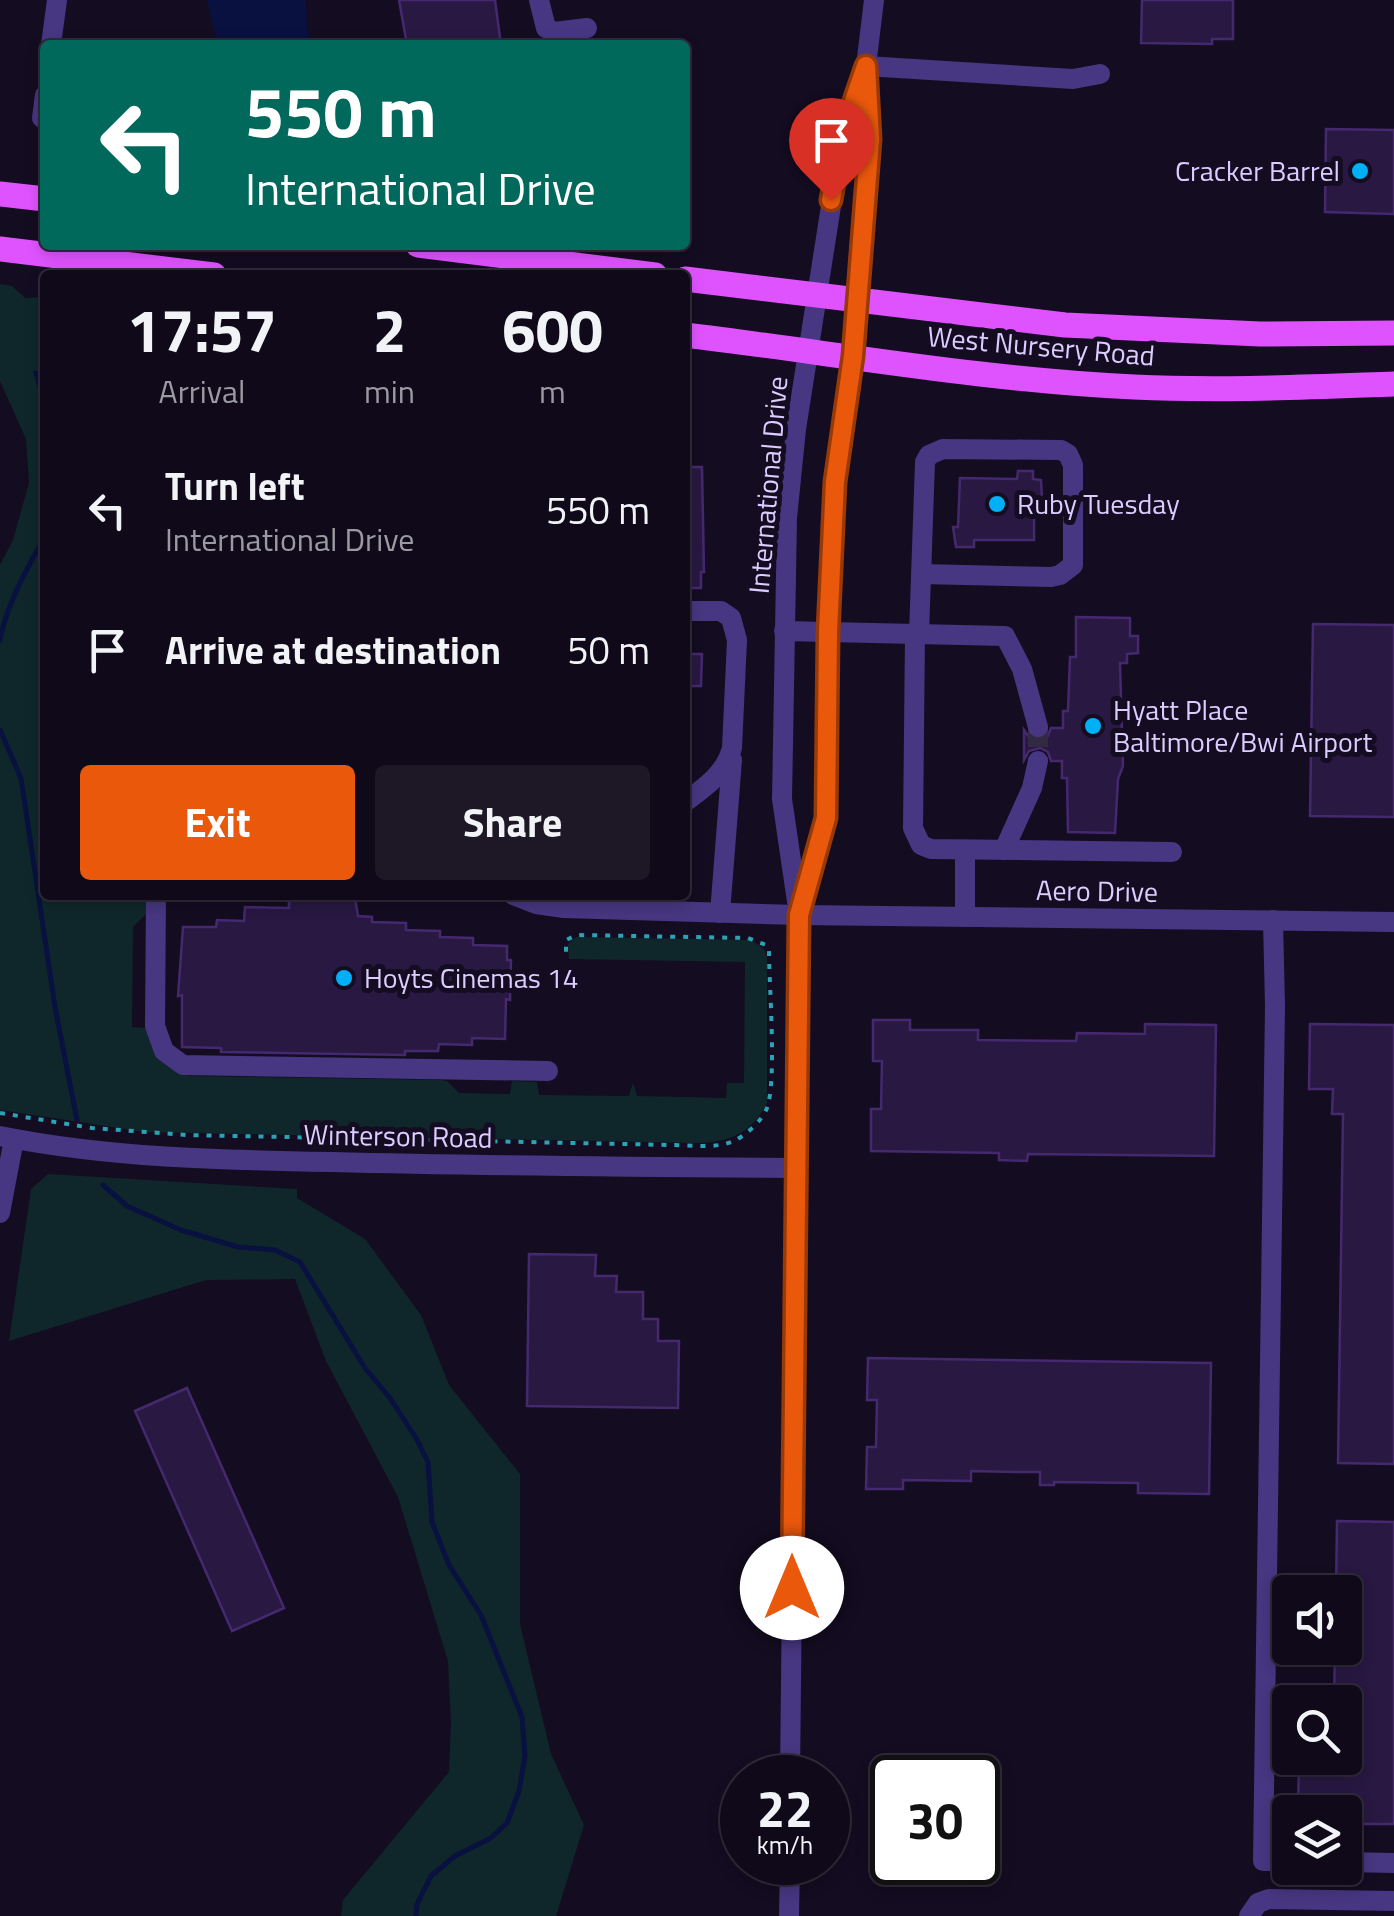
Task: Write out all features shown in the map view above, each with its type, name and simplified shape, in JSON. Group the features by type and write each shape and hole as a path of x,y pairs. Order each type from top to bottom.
{"main road":[{"path":"0,194 40,198"},
{"path":"0,250 155,270"},
{"path":"457,250 615,270"},
{"name":"West Nursery Road","path":"690,280 1065,325 1289,335 1394,333"},
{"name":"West Nursery Road","path":"690,335 1034,380 1133,387 1235,390 1394,384"}],"street":[{"path":"52,40 57,0"},
{"path":"539,0 546,28 554,32 586,28"},
{"name":"International Drive","path":"799,915 826,818 828,632 836,467 853,356 870,139 866,66 874,0"},
{"path":"866,66 1073,79 1100,74"},
{"name":"International Drive","path":"790,1755 799,915 782,799 787,518 808,350 842,136 866,66"},
{"path":"921,574 1052,577 1073,565 1073,465 1068,454 1061,450 943,449 928,454 917,634 915,838 931,849 1172,852"},
{"path":"690,611 721,612 731,618 735,628 732,748 720,913"},
{"path":"784,631 1005,636 1022,670 1038,728"},
{"path":"690,798 723,771 732,748"},
{"path":"1004,850 1032,788 1038,760"},
{"path":"965,850 965,917"},
{"path":"156,900 155,1026 164,1051 183,1065 548,1071"},
{"name":"Aero Drive","path":"526,900 564,908 623,902 720,913 1394,922"},
{"path":"1272,1861 1262,1861 1275,1006 1273,920"},
{"path":"0,1213 7,1137"},
{"name":"Winterson Road","path":"7,1137 86,1152 206,1159 796,1168"},
{"path":"1362,1862 1394,1862"},
{"path":"789,1916 790,1885"},
{"path":"1249,1916 1258,1903 1269,1899 1394,1901"}],"green space":[{"path":"0,284 12,286 25,298 40,297 40,900 149,900 149,911 133,927 132,1027 146,1028 162,1058 190,1076 441,1080 459,1093 510,1094 512,1081 537,1082 539,1095 629,1096 633,1083 637,1096 726,1098 727,1083 744,1083 745,962 569,959 568,944 576,937 751,940 767,956 767,1103 754,1122 729,1138 696,1143 144,1132 0,1110 0,565 13,540 29,483 26,439 0,381"},
{"path":"48,1174 297,1189 297,1198 365,1239 421,1315 449,1385 520,1474 520,1624 551,1754 584,1825 556,1916 341,1916 343,1900 449,1772 448,1661 398,1497 326,1361 295,1279 206,1280 9,1341 31,1189"}],"shaded area":[{"path":"207,0 306,0 311,40 217,40"}],"building":[{"path":"399,0 495,0 500,40 406,40"},
{"path":"1142,0 1233,0 1233,39 1212,39 1212,44 1141,43"},
{"name":"Cracker Barrel","path":"1326,129 1394,130 1394,214 1325,212"},
{"path":"690,467 702,467 701,588 690,588"},
{"name":"Ruby Tuesday","path":"1018,471 1033,471 1033,479 1041,480 1042,499 1034,499 1034,540 974,540 974,547 956,547 953,527 958,527 960,478 1017,479"},
{"name":"Hyatt Place Baltimore/Bwi Airport","path":"1076,617 1130,618 1130,636 1138,636 1138,653 1127,654 1127,663 1120,663 1123,766 1118,779 1115,833 1068,832 1067,778 1062,778 1062,761 1051,761 1048,752 1040,748 1029,751 1024,760 1024,730 1029,737 1041,740 1051,728 1063,728 1063,711 1068,711 1070,657 1076,657"},
{"path":"1313,624 1394,625 1394,817 1310,816"},
{"path":"690,654 702,654 701,686 690,686"},
{"name":"Hoyts Cinemas 14","path":"289,900 355,900 358,916 372,917 372,922 406,923 406,930 440,931 440,937 473,938 473,945 507,946 507,960 511,960 505,1039 472,1038 472,1045 439,1044 438,1051 405,1051 405,1055 221,1052 221,1048 182,1047 182,995 178,996 183,927 216,927 217,920 244,921 245,907 289,908"},
{"path":"873,1020 910,1020 910,1030 978,1030 978,1040 1076,1041 1077,1033 1145,1034 1145,1024 1216,1025 1214,1156 1028,1154 1027,1161 999,1160 999,1153 871,1151 871,1109 881,1109 882,1061 873,1061"},
{"path":"1310,1024 1394,1025 1394,1464 1338,1463 1343,1114 1332,1114 1333,1089 1309,1089"},
{"path":"529,1254 596,1255 595,1276 617,1276 616,1292 643,1292 643,1319 658,1319 658,1341 679,1341 678,1408 527,1406"},
{"path":"868,1358 1211,1363 1209,1494 1138,1493 1138,1483 1040,1485 1040,1472 971,1471 971,1481 903,1480 903,1489 866,1489 867,1447 876,1447 877,1400 867,1400"},
{"path":"187,1388 284,1608 232,1631 135,1411"},
{"path":"1337,1521 1394,1522 1394,1824 1362,1824 1362,1795 1298,1795 1299,1775 1362,1775 1362,1685 1334,1685 1335,1665 1362,1665 1362,1575 1336,1575"}],"waterway":[{"path":"36,373 40,387"},
{"path":"0,640 13,600 40,546"},
{"path":"0,730 21,778 55,1007 77,1120"},
{"path":"103,1185 127,1206 181,1230 238,1247 275,1250 300,1262 428,1462 432,1522 449,1565 481,1615 522,1717 525,1756 519,1791 507,1823 491,1838 455,1856 431,1876 417,1904 416,1916"}],"tunnel":[{"path":"1038,727 1038,761"}],"place":[{"name":"Cracker Barrel","path":"1360,171"},
{"name":"Ruby Tuesday","path":"997,504"},
{"name":"Hyatt Place Baltimore/Bwi Airport","path":"1093,726"},
{"name":"Hoyts Cinemas 14","path":"344,978"}],"route":[{"path":"792,1588 799,915 826,818 835,482 853,356 870,139 866,66 842,136 831,200"}]}
